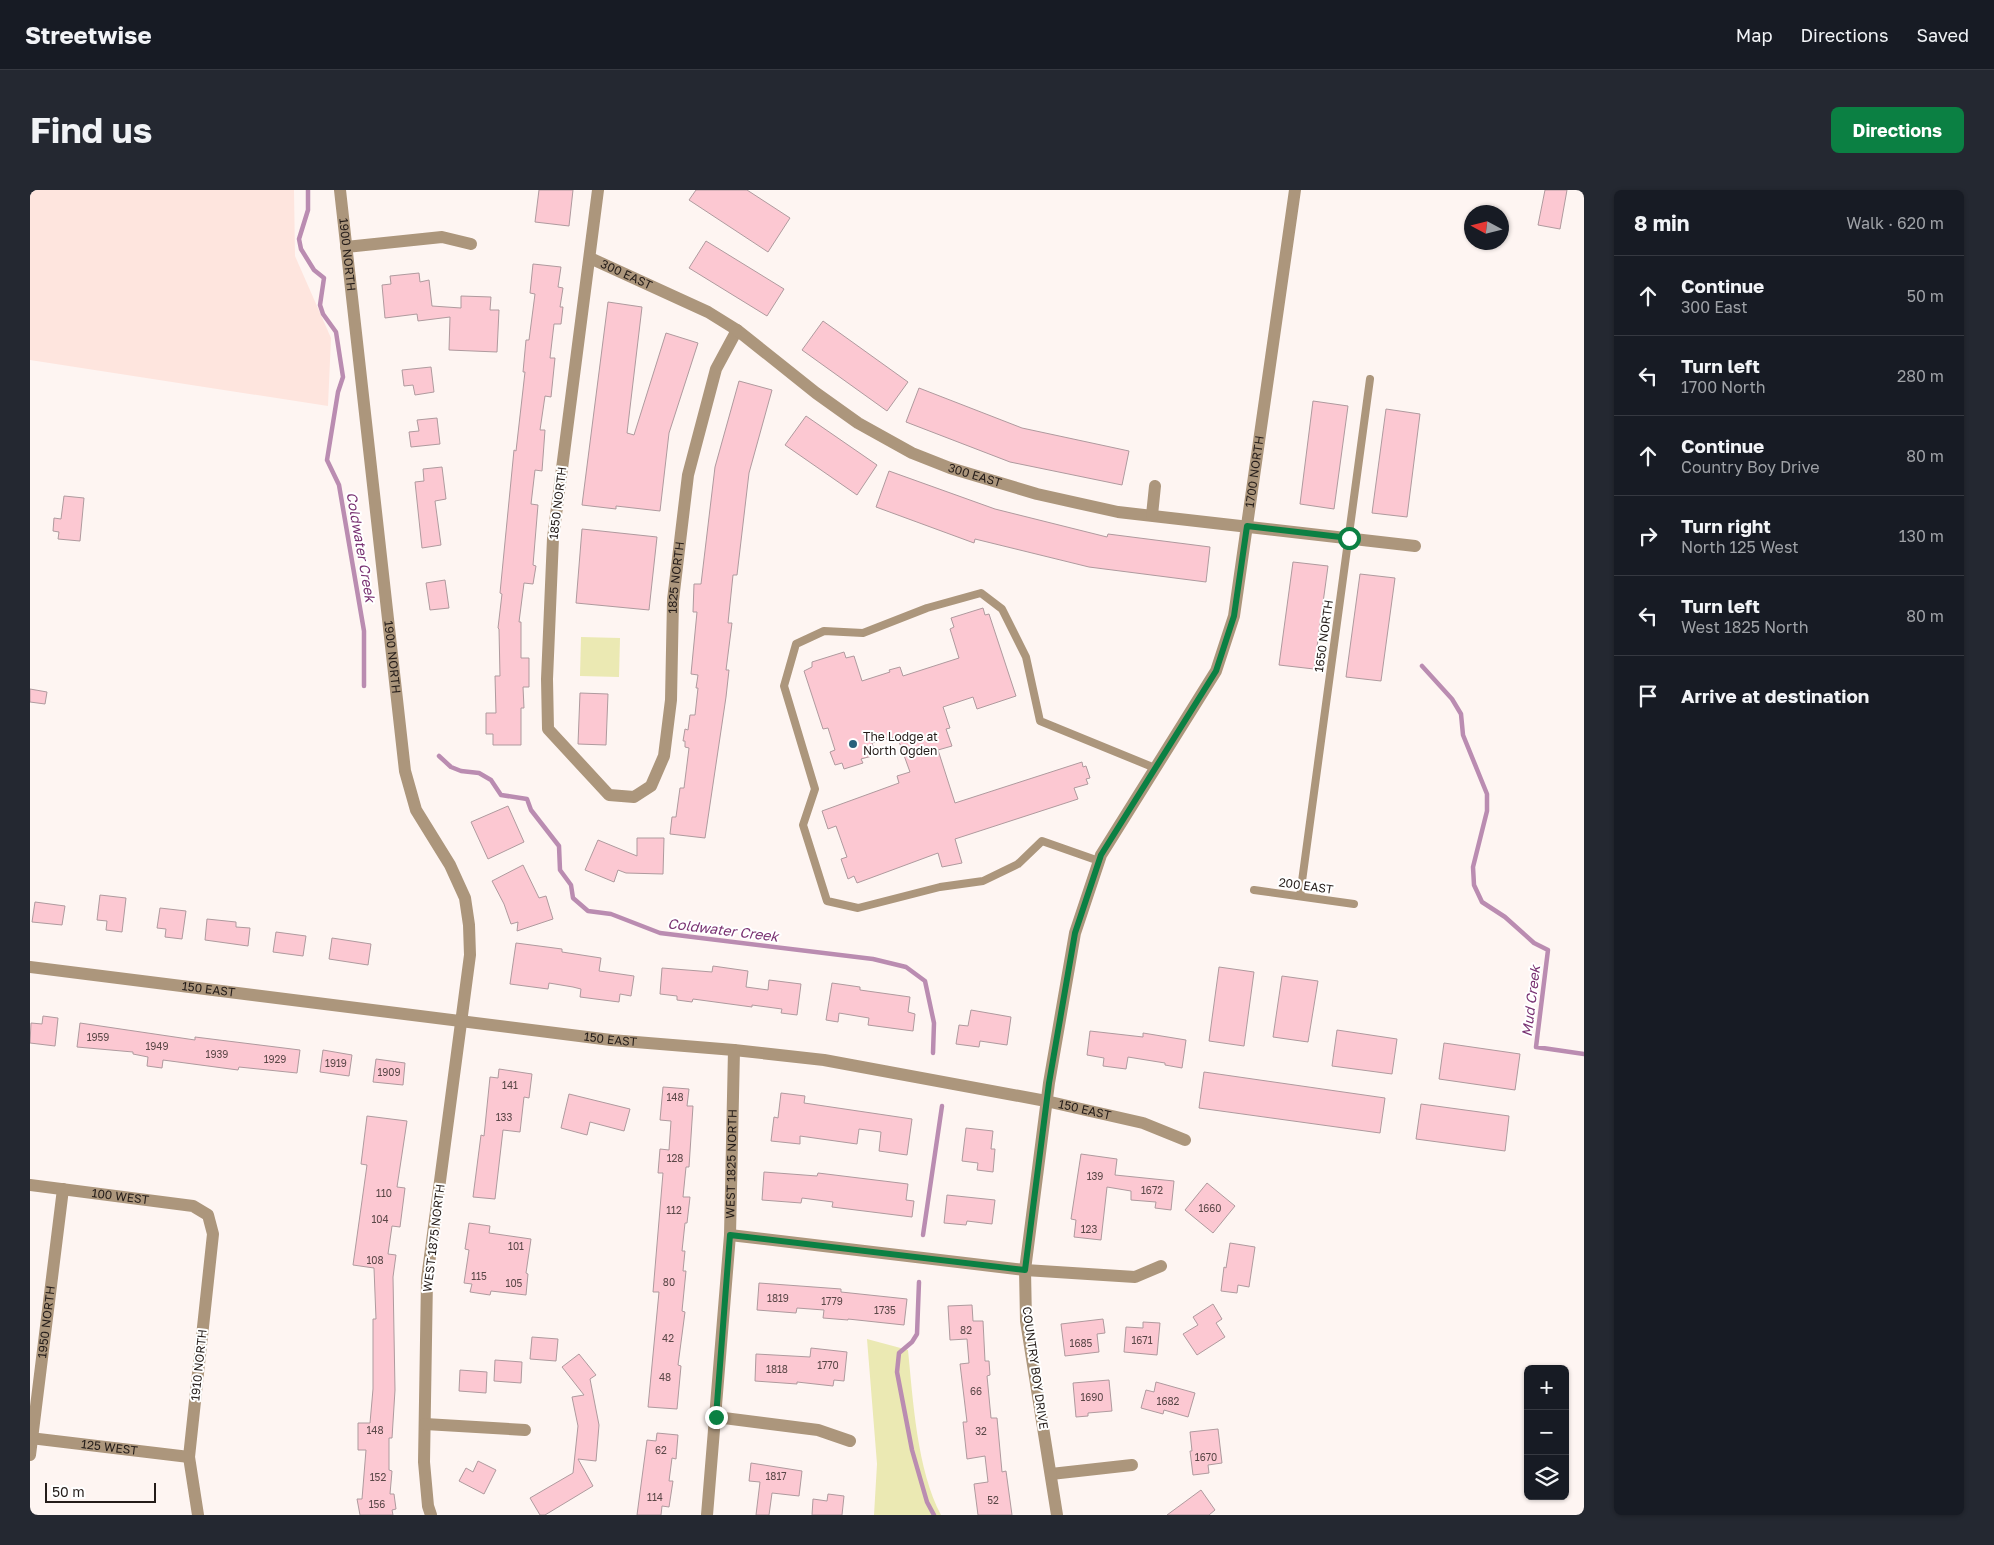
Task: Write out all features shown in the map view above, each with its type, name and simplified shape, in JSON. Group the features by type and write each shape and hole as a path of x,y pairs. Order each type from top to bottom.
{"street":[{"name":"1900 NORTH","path":"340,190 405,771 416,810 450,865 465,898 469,925 470,955 462,1021"},
{"name":"1850 NORTH","path":"598,190 553,538 547,679 548,729 608,795"},
{"name":"1700 NORTH","path":"1046,1101 1075,933 1101,855 1216,671 1234,616 1295,190"},
{"path":"346,247 442,237 471,244"},
{"name":"300 EAST","path":"590,258 708,312 738,330 858,424 912,453 950,468 1037,494 1118,512 1415,546"},
{"name":"1825 NORTH","path":"608,795 634,797 652,786 664,756 670,700 673,600 688,474 716,369 738,330"},
{"path":"1152,515 1155,486"},
{"name":"150 EAST","path":"30,967 612,1040 734,1050 824,1060 1046,1101 1143,1123 1185,1140"},
{"name":"WEST 1875 NORTH","path":"431,1515 428,1506 424,1462 427,1279 462,1021"},
{"name":"WEST 1825 NORTH","path":"707,1515 730,1235 734,1050"},
{"name":"COUNTRY BOY DRIVE","path":"1046,1101 1025,1270 1026,1321 1057,1515"},
{"name":"100 WEST","path":"30,1185 193,1206 208,1215"},
{"name":"1950 NORTH","path":"30,1455 63,1189"},
{"name":"1910 NORTH","path":"198,1515 189,1457 213,1234 208,1215"},
{"path":"730,1235 1025,1270 1135,1277 1162,1266"},
{"path":"716,1417 818,1430 850,1441"},
{"path":"424,1424 525,1430"},
{"name":"125 WEST","path":"31,1438 189,1457"},
{"path":"1051,1474 1132,1465"}],"lane":[{"name":"1650 NORTH","path":"1300,896 1370,379"},
{"path":"1099,861 1042,841 1018,864 983,881 940,887 858,908 827,901 803,825 815,789 784,686 796,644 824,631 863,633 927,608 981,593 1002,609 1026,657 1040,721 1155,768"},
{"name":"200 EAST","path":"1254,890 1354,904"}],"shaded area":[{"path":"30,190 294,190 295,256 331,338 328,406 30,360"},
{"path":"581,637 620,638 619,677 580,676"},
{"path":"867,1339 908,1350 914,1412 921,1456 926,1477 941,1515 874,1515 877,1464"}],"building":[{"path":"539,190 573,190 569,226 535,222"},
{"path":"696,190 747,190 790,218 768,252 689,200"},
{"path":"1545,190 1567,190 1560,229 1538,225"},
{"path":"706,241 784,289 767,316 689,268"},
{"path":"533,264 561,267 558,287 563,288 560,307 563,307 561,324 554,324 550,358 555,358 551,397 545,396 540,430 545,430 542,471 535,470 531,504 538,505 533,565 536,566 533,584 524,583 519,622 521,622 521,658 529,658 529,687 523,687 524,708 521,708 521,745 493,745 493,734 486,734 486,713 496,713 495,676 500,676 498,628 502,594 500,593 514,450 516,451 525,372 523,372 526,340 529,340 535,294 530,293"},
{"path":"419,273 420,282 429,280 432,306 461,308 461,296 491,297 490,310 499,310 497,352 449,350 450,317 418,321 417,314 385,318 382,285 391,284 390,276"},
{"path":"608,302 642,307 627,433 634,435 666,333 698,343 669,433 660,511 616,506 616,509 582,505"},
{"path":"823,321 908,382 887,411 802,350"},
{"path":"431,367 434,392 415,395 413,385 404,386 402,370"},
{"path":"739,381 772,390 749,473 737,575 733,575 728,623 732,623 726,670 729,670 705,838 670,834 672,817 676,817 680,788 684,788 689,748 685,747 685,741 683,741 685,729 688,730 690,715 695,715 698,688 696,688 698,675 691,674 697,612 693,612 694,584 701,584 715,467"},
{"path":"919,388 1022,428 1129,451 1122,485 1010,462 906,422"},
{"path":"1313,401 1348,406 1334,509 1300,504"},
{"path":"1386,409 1420,414 1407,517 1372,513"},
{"path":"806,416 877,465 857,495 785,445"},
{"path":"437,418 440,444 411,447 409,432 419,431 417,420"},
{"path":"442,467 446,499 435,501 441,545 422,548 415,482 424,481 423,469"},
{"path":"889,471 995,509 1107,537 1108,534 1210,547 1206,582 1089,567 975,539 974,543 876,507"},
{"path":"64,496 84,498 80,541 58,539 59,532 53,531 54,518 61,519"},
{"path":"582,529 657,537 649,610 576,603"},
{"path":"1293,562 1328,566 1314,669 1279,665"},
{"path":"1360,574 1395,578 1381,681 1346,677"},
{"path":"445,580 449,608 430,610 426,583"},
{"name":"The Lodge at North Ogden","path":"983,608 985,615 989,614 1016,696 977,709 973,697 943,707 950,728 946,729 952,746 938,750 955,803 1082,762 1083,767 1086,766 1090,778 1086,779 1088,784 1074,788 1078,799 955,839 962,863 942,867 938,853 857,883 854,876 848,879 841,859 847,857 836,826 828,829 822,811 899,783 897,776 910,772 897,736 872,743 874,749 870,750 872,756 861,759 863,763 844,769 842,763 835,765 830,752 835,750 828,728 823,729 804,671 812,667 812,662 844,652 846,658 854,656 862,681 900,667 903,676 959,658 950,629 954,627 951,618"},
{"path":"30,689 47,692 45,704 30,702"},
{"path":"580,693 608,694 606,745 578,744"},
{"path":"508,806 524,842 488,859 471,822"},
{"path":"637,838 664,838 663,874 626,873 618,870 614,882 585,870 598,840 637,856"},
{"path":"523,865 539,898 546,896 553,919 517,931 518,922 511,924 504,904 492,881"},
{"path":"100,895 126,898 122,932 106,930 107,921 97,920"},
{"path":"35,902 65,906 62,925 32,922"},
{"path":"160,908 186,911 182,939 165,937 166,929 157,928"},
{"path":"207,919 236,922 236,927 250,928 248,946 205,940"},
{"path":"276,932 306,936 303,956 273,952"},
{"path":"332,938 371,944 368,965 329,959"},
{"path":"516,943 562,949 562,952 601,958 599,971 634,976 631,996 620,994 619,1002 580,997 581,989 549,983 548,989 510,984"},
{"path":"713,966 748,971 746,987 768,990 769,980 801,984 797,1015 781,1013 782,1009 693,999 692,1002 677,1000 677,996 660,994 662,968 712,972"},
{"path":"1219,967 1254,972 1244,1046 1209,1041"},
{"path":"1282,976 1318,981 1308,1042 1273,1037"},
{"path":"832,983 860,987 860,990 910,997 908,1012 915,1014 913,1031 868,1025 869,1018 839,1013 838,1022 826,1020"},
{"path":"971,1010 1011,1017 1007,1045 980,1041 979,1047 956,1044 959,1025 968,1026"},
{"path":"43,1016 58,1018 55,1046 30,1043 31,1023 42,1024"},
{"path":"80,1023 195,1040 195,1037 300,1050 297,1073 239,1067 238,1070 163,1060 162,1068 147,1066 148,1057 133,1054 133,1052 77,1047"},
{"path":"1337,1030 1397,1039 1392,1074 1332,1066"},
{"path":"1090,1031 1143,1037 1143,1033 1186,1040 1182,1068 1165,1065 1165,1063 1128,1057 1126,1069 1103,1066 1104,1058 1087,1055"},
{"path":"1444,1043 1520,1054 1515,1090 1439,1079"},
{"path":"323,1050 352,1055 349,1076 320,1072"},
{"path":"376,1059 405,1063 403,1085 373,1082"},
{"path":"499,1069 532,1074 529,1098 524,1097 520,1132 503,1130 495,1199 473,1197 481,1135 484,1136 490,1077 498,1078"},
{"path":"1204,1072 1385,1098 1380,1133 1199,1108"},
{"path":"663,1087 689,1089 687,1106 693,1106 689,1167 686,1167 683,1197 690,1197 682,1251 685,1251 683,1271 686,1271 682,1311 685,1312 678,1365 681,1366 677,1409 648,1407 659,1292 653,1292 663,1173 658,1173 660,1149 669,1150 671,1121 660,1120"},
{"path":"781,1093 805,1096 804,1103 912,1119 907,1155 879,1151 881,1132 859,1129 857,1144 800,1136 800,1144 771,1141 774,1117 778,1118"},
{"path":"569,1094 630,1109 624,1131 590,1122 587,1135 561,1128"},
{"path":"1421,1104 1509,1116 1505,1151 1416,1139"},
{"path":"367,1116 407,1121 397,1187 405,1188 400,1227 392,1226 388,1254 396,1255 393,1277 395,1390 392,1438 389,1438 389,1470 392,1471 390,1494 394,1494 396,1509 392,1510 393,1515 360,1515 357,1499 362,1499 366,1450 358,1450 358,1423 370,1423 373,1389 373,1319 376,1319 374,1268 353,1265 367,1165 361,1164"},
{"path":"966,1128 993,1131 991,1149 995,1149 993,1172 977,1170 978,1163 962,1161"},
{"path":"1081,1154 1117,1159 1115,1175 1174,1181 1171,1210 1155,1208 1156,1202 1131,1200 1131,1191 1107,1187 1101,1240 1074,1237 1076,1220 1071,1219"},
{"path":"764,1172 817,1176 818,1173 908,1184 906,1200 914,1201 912,1217 832,1207 833,1202 802,1198 801,1203 762,1200"},
{"path":"1207,1183 1235,1206 1213,1233 1185,1210"},
{"path":"947,1195 995,1200 992,1224 967,1221 966,1225 944,1223"},
{"path":"469,1223 490,1226 489,1233 531,1239 526,1273 528,1274 526,1295 491,1291 490,1295 470,1292 472,1284 464,1283 469,1250 465,1249"},
{"path":"1230,1243 1255,1247 1249,1287 1238,1285 1237,1293 1221,1291"},
{"path":"759,1283 841,1289 841,1292 907,1299 904,1325 823,1318 824,1310 797,1308 796,1313 757,1310"},
{"path":"1213,1304 1222,1319 1216,1323 1225,1337 1197,1355 1183,1334 1198,1325 1193,1317"},
{"path":"972,1305 973,1321 983,1321 985,1361 989,1361 990,1375 987,1376 991,1418 997,1418 1002,1472 1006,1471 1012,1515 978,1515 974,1484 988,1482 985,1456 967,1459 963,1422 967,1422 960,1364 969,1363 967,1339 950,1340 948,1306"},
{"path":"1103,1319 1105,1333 1097,1334 1099,1352 1065,1356 1061,1324"},
{"path":"1143,1322 1160,1323 1157,1355 1124,1352 1126,1327 1143,1328"},
{"path":"532,1337 558,1339 556,1361 530,1359"},
{"path":"811,1348 847,1352 844,1381 834,1380 833,1386 797,1382 797,1384 755,1381 756,1354 810,1357"},
{"path":"579,1354 596,1375 590,1379 599,1425 596,1461 578,1459 593,1486 545,1515 540,1515 530,1498 573,1473 578,1426 572,1397 584,1395 562,1367"},
{"path":"495,1360 522,1362 521,1383 494,1381"},
{"path":"460,1370 487,1372 486,1393 459,1391"},
{"path":"1109,1380 1112,1411 1088,1413 1088,1416 1076,1417 1073,1383"},
{"path":"1156,1382 1195,1393 1188,1417 1164,1410 1163,1414 1141,1408 1146,1390 1154,1392"},
{"path":"1218,1429 1222,1463 1208,1465 1209,1473 1193,1475 1190,1432"},
{"path":"657,1433 678,1435 676,1459 672,1458 669,1481 673,1481 669,1507 662,1506 661,1515 637,1515 647,1440 656,1441"},
{"path":"478,1461 496,1470 484,1494 459,1481 466,1468 473,1472"},
{"path":"751,1463 802,1471 799,1496 772,1493 769,1515 756,1515 760,1482 749,1481"},
{"path":"1201,1490 1215,1510 1209,1515 1167,1515"},
{"path":"828,1494 844,1496 842,1515 812,1515 813,1499 827,1501"}],"waterway":[{"name":"Coldwater Creek","path":"308,190 308,210 299,239 301,249 314,270 324,278 320,305 323,314 336,332 343,377 338,392 327,460 339,485 364,631 364,686"},
{"name":"Mud Creek","path":"1422,666 1452,699 1461,714 1463,735 1487,794 1487,811 1473,867 1474,885 1482,902 1505,917 1534,943 1548,950 1536,1047 1584,1054"},
{"name":"Coldwater Creek","path":"439,756 451,767 461,771 479,773 491,780 501,795 527,799 531,810 559,846 560,870 571,885 573,898 588,911 611,914 660,933 873,959 906,967 925,981 934,1023 933,1053"},
{"name":"Coldwater Creek","path":"923,1235 942,1106"},
{"name":"Coldwater Creek","path":"919,1282 917,1334 912,1342 899,1353 897,1372 912,1450 927,1502 934,1515"}],"place":[{"name":"The Lodge at North Ogden","path":"853,744"}],"route":[{"path":"716,1417 730,1235 1025,1270 1049,1083 1075,933 1101,855 1216,671 1234,616 1247,526 1349,538"}]}
